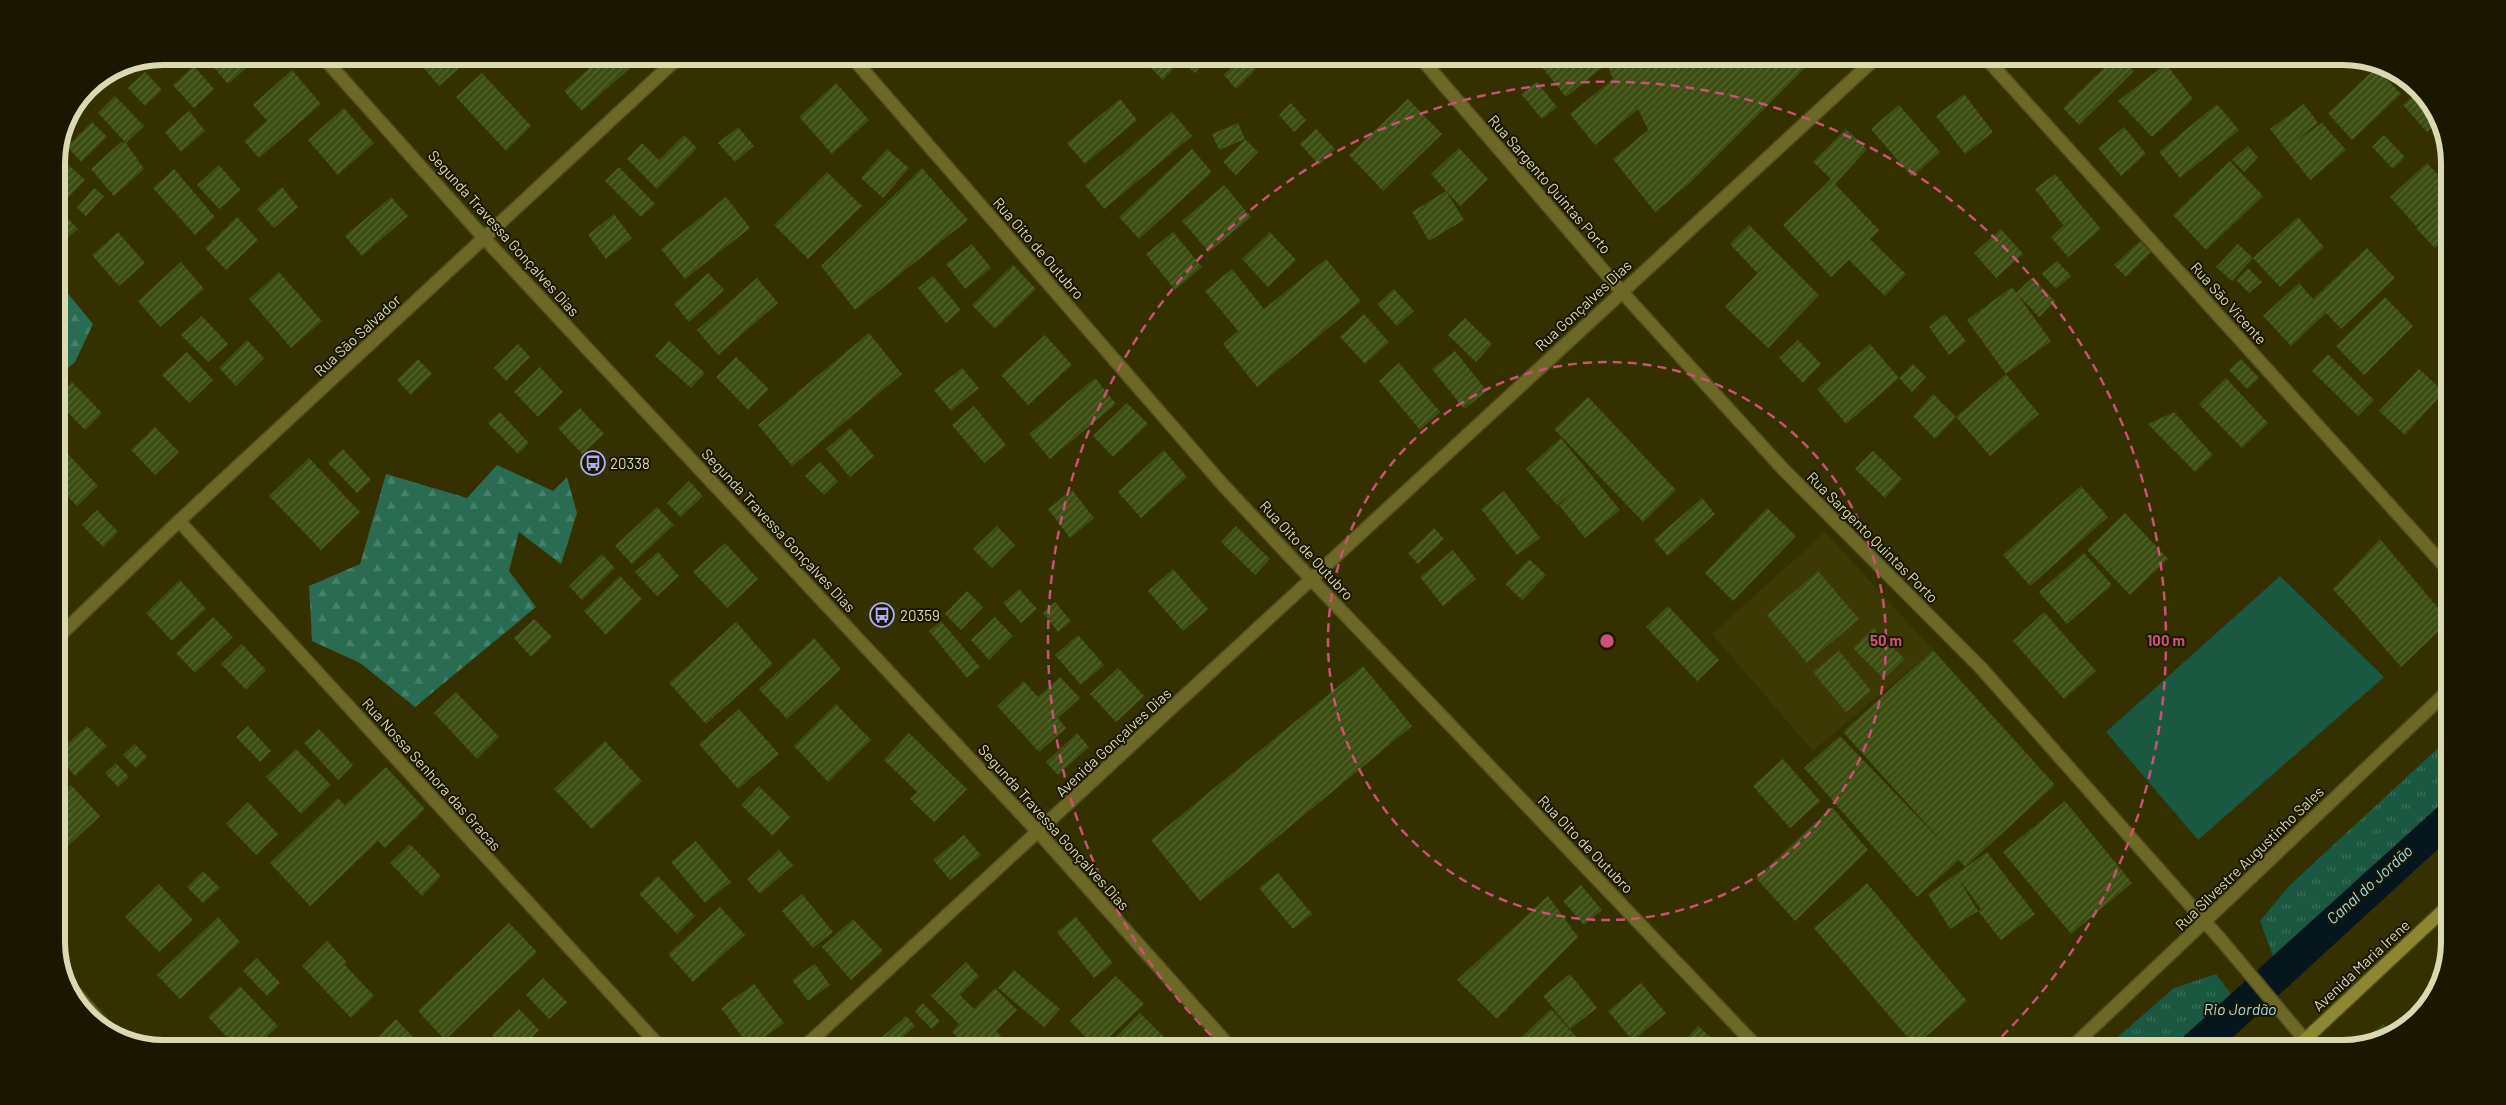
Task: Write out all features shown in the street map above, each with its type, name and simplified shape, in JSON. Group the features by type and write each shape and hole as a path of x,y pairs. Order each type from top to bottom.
{"main road":[{"name":"Avenida Maria Irene","path":"2304,1040 2441,912"}],"street":[{"name":"Segunda Travessa Gonçalves Dias","path":"330,65 485,239 1039,833 1224,1040"},
{"name":"Rua São Salvador","path":"65,630 179,521 670,65"},
{"name":"Rua Oito de Outubro","path":"859,65 1223,484 1750,1040"},
{"name":"Rua Sargento Quintas Porto","path":"1427,65 1621,291 1783,469 1982,669 2222,942 2304,1040"},
{"name":"Rua Gonçalves Dias","path":"1312,580 1621,291 1868,65"},
{"name":"Rua São Vicente","path":"1992,65 2441,562"},
{"name":"Rua Nossa Senhora das Gracas","path":"179,521 654,1040"},
{"name":"Avenida Gonçalves Dias","path":"812,1040 1312,580"},
{"name":"Rua Silvestre Augustinho Sales","path":"2080,1040 2441,698"}],"shaded area":[{"path":"1825,532 1933,650 1813,751 1712,634"}],"green space":[{"path":"65,290 93,324 75,362 65,370"},
{"path":"497,465 553,491 567,477 577,513 561,564 519,532 509,571 536,607 415,707 360,663 312,641 309,586 360,564 386,474 467,498"},
{"path":"2280,576 2384,677 2198,840 2106,732"},
{"path":"2441,745 2441,804 2273,956 2260,921 2289,886"},
{"path":"2216,974 2231,994 2180,1040 2114,1040 2174,988"}],"water":[{"name":"Rio Jordão","path":"2441,804 2441,846 2230,1040 2180,1040"}],"building":[{"path":"212,65 250,65 228,84"},
{"path":"423,65 463,65 439,86"},
{"path":"593,65 632,66 582,111 564,91"},
{"path":"1148,65 1176,65 1163,80"},
{"path":"1186,65 1202,65 1195,73"},
{"path":"1234,65 1252,65 1256,69 1236,89 1224,75"},
{"path":"1542,65 1606,65 1566,97 1541,66"},
{"path":"1607,65 1808,65 1690,183 1655,212 1613,159 1648,130 1638,109 1595,145 1570,114 1613,79"},
{"path":"2107,65 2128,65 2134,71 2079,125 2063,108"},
{"path":"2165,65 2167,65 2193,99 2152,137 2118,101"},
{"path":"2218,65 2226,65 2221,69"},
{"path":"194,66 214,89 194,108 173,85"},
{"path":"292,70 321,104 259,158 244,141 267,121 253,105"},
{"path":"2374,70 2383,73 2401,94 2352,140 2328,113"},
{"path":"145,72 162,90 145,106 128,88"},
{"path":"482,73 531,126 506,151 456,97"},
{"path":"1537,82 1557,107 1542,119 1521,94"},
{"path":"836,83 869,120 832,154 799,117"},
{"path":"1964,94 1993,132 1965,154 1936,116"},
{"path":"115,96 144,126 126,143 98,113"},
{"path":"2414,96 2425,108 2434,126 2427,132 2403,105"},
{"path":"1120,99 1137,120 1085,164 1067,143"},
{"path":"1408,99 1442,134 1383,191 1349,155"},
{"path":"1291,103 1306,120 1294,132 1279,115"},
{"path":"2217,104 2239,130 2180,178 2159,152"},
{"path":"2304,104 2318,123 2294,142 2322,123 2346,150 2310,180 2270,129"},
{"path":"1899,105 1940,152 1912,177 1871,129"},
{"path":"344,108 374,143 338,175 308,140"},
{"path":"189,111 205,131 181,152 165,132"},
{"path":"1172,112 1192,136 1104,209 1085,185"},
{"path":"92,122 107,137 81,162 67,146"},
{"path":"1238,123 1245,139 1219,150 1212,134"},
{"path":"738,127 754,146 735,162 718,143"},
{"path":"2124,127 2146,154 2121,176 2098,148"},
{"path":"1316,129 1335,149 1319,165 1300,144"},
{"path":"1846,129 1867,149 1835,184 1879,230 1870,239 1906,274 1885,296 1849,260 1857,252 1831,277 1783,225 1831,179 1813,162"},
{"path":"684,135 697,148 657,189 627,159 642,143 659,160"},
{"path":"2384,135 2405,157 2393,169 2372,147"},
{"path":"1245,139 1258,152 1236,175 1223,162"},
{"path":"121,142 126,143 144,169 114,196 91,169"},
{"path":"2248,146 2258,157 2244,172 2232,160"},
{"path":"1459,148 1488,179 1460,206 1431,174"},
{"path":"887,149 909,168 883,198 861,178"},
{"path":"1192,149 1212,172 1139,239 1119,217"},
{"path":"2230,161 2263,196 2206,250 2173,215"},
{"path":"65,162 85,180 68,198 65,196"},
{"path":"2427,163 2441,178 2441,242 2435,248 2416,228 2437,207 2416,226 2390,197"},
{"path":"219,165 241,190 219,209 197,185"},
{"path":"619,167 655,204 641,217 605,181"},
{"path":"922,168 968,220 855,310 821,266"},
{"path":"174,169 215,217 195,235 153,188"},
{"path":"827,172 862,206 808,259 774,225"},
{"path":"2055,174 2101,229 2068,257 2051,237 2075,215 2063,225 2035,189"},
{"path":"1224,185 1251,217 1209,252 1182,221"},
{"path":"282,187 298,207 274,228 257,209"},
{"path":"94,188 104,196 86,216 77,208"},
{"path":"1446,191 1464,220 1429,241 1412,212"},
{"path":"391,197 408,216 362,256 345,236"},
{"path":"726,197 750,228 685,279 661,249"},
{"path":"614,214 632,238 606,259 588,235"},
{"path":"65,215 78,229 65,240"},
{"path":"237,217 258,240 226,270 205,248"},
{"path":"2298,217 2324,247 2280,287 2253,258"},
{"path":"1749,225 1819,295 1768,348 1725,307 1767,264 1757,273 1730,244"},
{"path":"2001,229 2023,254 1996,278 1974,253"},
{"path":"118,232 145,263 119,286 92,255"},
{"path":"1173,232 1202,267 1175,290 1146,254"},
{"path":"1270,232 1296,260 1268,287 1242,259"},
{"path":"2140,241 2151,252 2126,277 2114,265"},
{"path":"972,244 991,268 965,289 946,264"},
{"path":"2238,244 2253,258 2232,281 2216,267"},
{"path":"2367,248 2395,278 2341,329 2326,313 2291,346 2263,316 2299,283 2313,299"},
{"path":"1326,259 1361,301 1257,387 1223,344 1238,331 1205,291 1232,269 1264,309"},
{"path":"2057,261 2071,276 2056,289 2042,274"},
{"path":"181,262 204,289 160,327 138,301"},
{"path":"1013,265 1036,289 995,329 972,305"},
{"path":"2248,268 2262,282 2249,293 2236,280"},
{"path":"279,272 322,321 291,348 249,299"},
{"path":"708,273 724,290 689,322 674,304"},
{"path":"933,276 961,310 946,323 918,288"},
{"path":"757,278 778,303 718,355 697,330"},
{"path":"2032,278 2055,301 2039,317 2016,293"},
{"path":"2012,287 2051,341 2006,374 1967,320"},
{"path":"1394,289 1414,311 1397,326 1377,304"},
{"path":"2385,297 2413,326 2364,375 2336,346"},
{"path":"1364,314 1389,342 1365,364 1340,337"},
{"path":"1945,314 1966,341 1949,355 1929,327"},
{"path":"202,316 228,344 208,362 181,335"},
{"path":"1465,318 1492,344 1476,362 1448,335"},
{"path":"869,333 902,374 792,466 758,425"},
{"path":"1045,335 1072,365 1028,405 1001,375"},
{"path":"247,340 264,358 236,386 219,368"},
{"path":"1798,340 1821,364 1803,383 1779,358"},
{"path":"669,341 705,373 691,388 655,356"},
{"path":"518,344 530,357 506,381 494,368"},
{"path":"1870,344 1899,378 1846,424 1817,389"},
{"path":"1455,351 1487,391 1464,409 1432,369"},
{"path":"187,352 213,380 189,403 162,375"},
{"path":"2328,354 2374,400 2358,416 2312,371"},
{"path":"736,357 769,389 748,410 716,377"},
{"path":"418,359 432,374 411,395 397,380"},
{"path":"2241,359 2259,378 2247,389 2229,370"},
{"path":"1399,363 1440,412 1420,430 1379,381"},
{"path":"1913,364 1926,377 1912,392 1899,378"},
{"path":"540,367 563,392 538,417 514,392"},
{"path":"962,368 979,388 951,411 934,390"},
{"path":"2419,369 2441,389 2441,395 2405,435 2379,411"},
{"path":"2006,374 2039,414 1990,456 1956,417"},
{"path":"1095,378 1116,404 1050,459 1029,434"},
{"path":"2226,378 2268,423 2242,448 2199,404"},
{"path":"72,382 102,413 85,430 65,409 65,389"},
{"path":"1933,394 1956,417 1935,439 1913,416"},
{"path":"1588,397 1676,490 1643,522 1554,429"},
{"path":"1127,403 1148,424 1113,457 1093,436"},
{"path":"974,406 1006,445 984,463 952,425"},
{"path":"580,408 604,434 582,454 558,428"},
{"path":"500,412 529,443 518,454 488,423"},
{"path":"2174,412 2213,455 2195,472 2148,424"},
{"path":"155,427 179,452 155,475 131,450"},
{"path":"850,428 874,456 850,477 826,449"},
{"path":"1561,438 1620,510 1585,538 1559,505 1575,489 1557,505 1526,469"},
{"path":"343,449 371,480 357,493 328,463"},
{"path":"1164,450 1187,477 1141,518 1118,492"},
{"path":"1873,451 1902,479 1885,498 1855,469"},
{"path":"65,453 98,486 77,506 65,493"},
{"path":"309,458 360,512 321,550 269,496"},
{"path":"820,462 838,481 824,495 805,476"},
{"path":"689,481 703,496 681,517 667,503"},
{"path":"2081,486 2108,517 2030,586 2003,555"},
{"path":"1072,490 1094,518 1070,538 1048,509"},
{"path":"1504,491 1540,538 1517,555 1481,509"},
{"path":"1702,498 1715,514 1668,556 1654,540"},
{"path":"657,507 674,525 632,564 615,546"},
{"path":"1767,508 1796,536 1733,601 1705,573"},
{"path":"97,510 118,532 103,547 82,525"},
{"path":"2125,513 2168,559 2130,595 2087,550"},
{"path":"997,526 1015,545 992,568 973,549"},
{"path":"1236,526 1270,559 1255,575 1221,542"},
{"path":"1434,528 1444,539 1418,564 1408,553"},
{"path":"2380,539 2441,611 2441,629 2401,667 2333,589"},
{"path":"725,543 758,579 727,608 693,572"},
{"path":"1453,550 1476,579 1443,606 1420,577"},
{"path":"658,552 679,576 657,596 635,572"},
{"path":"2084,553 2112,585 2067,624 2039,592"},
{"path":"602,554 615,568 582,600 569,586"},
{"path":"1529,559 1546,575 1522,600 1505,584"},
{"path":"1173,569 1208,609 1183,631 1148,591"},
{"path":"1818,571 1859,619 1807,663 1767,615"},
{"path":"620,576 642,599 606,635 584,611"},
{"path":"180,580 206,609 172,641 146,613"},
{"path":"1019,589 1037,609 1021,623 1003,603"},
{"path":"967,591 983,607 961,630 945,614"},
{"path":"1055,602 1071,621 1058,632 1043,613"},
{"path":"1668,606 1719,660 1697,681 1646,627"},
{"path":"2044,612 2096,671 2064,699 2013,641"},
{"path":"213,617 233,637 195,673 176,653"},
{"path":"995,617 1013,636 989,660 971,640"},
{"path":"534,619 552,637 531,657 514,638"},
{"path":"941,621 980,667 967,678 929,631"},
{"path":"736,622 773,664 706,724 669,683"},
{"path":"1873,628 1905,659 1884,679 1853,648"},
{"path":"1078,635 1104,665 1081,685 1055,655"},
{"path":"814,638 841,669 787,719 759,689"},
{"path":"242,644 266,670 246,690 221,664"},
{"path":"1933,650 2055,785 1965,867 1959,860 1917,897 1804,768 1840,736 1944,844 1843,732"},
{"path":"1839,651 1871,691 1846,712 1813,672"},
{"path":"1363,666 1412,726 1200,901 1151,840"},
{"path":"1118,668 1144,696 1116,722 1090,694"},
{"path":"1060,677 1080,698 1058,718 1066,728 1039,752 997,706 1024,681 1038,697"},
{"path":"456,692 499,737 477,759 434,713"},
{"path":"836,704 871,740 828,782 794,746"},
{"path":"739,709 779,754 738,789 699,744"},
{"path":"87,726 107,746 75,776 65,764 65,746"},
{"path":"248,726 271,751 260,762 236,737"},
{"path":"319,729 353,765 338,780 304,743"},
{"path":"909,733 967,789 934,822 910,799 917,792 884,760"},
{"path":"1077,733 1089,747 1058,775 1046,762"},
{"path":"605,741 642,781 592,829 554,789"},
{"path":"135,744 147,757 136,768 123,755"},
{"path":"296,749 331,785 301,814 266,777"},
{"path":"1783,759 1820,801 1790,828 1753,786"},
{"path":"116,763 129,777 118,787 105,773"},
{"path":"386,767 425,809 385,848 378,841 310,906 270,863 338,798 345,805"},
{"path":"71,785 100,816 65,849 65,791"},
{"path":"759,786 790,817 773,836 741,805"},
{"path":"2065,801 2132,883 2071,934 2003,852"},
{"path":"248,802 278,834 256,855 226,824"},
{"path":"1832,807 1868,850 1795,921 1756,878"},
{"path":"964,835 981,855 950,880 933,860"},
{"path":"696,841 731,882 705,903 671,862"},
{"path":"410,844 441,876 422,896 390,863"},
{"path":"779,850 793,865 760,894 747,879"},
{"path":"1987,852 2035,914 2001,940 1978,911 1950,929 1928,894","holes":["1958,878 1981,909 1978,911"]},
{"path":"203,871 220,888 203,903 187,887"},
{"path":"1278,873 1312,914 1293,929 1259,888"},
{"path":"658,876 695,916 677,934 639,894"},
{"path":"1867,883 1967,1001 1922,1040 1910,1040 1814,928"},
{"path":"159,884 193,920 159,952 125,917"},
{"path":"1581,885 1602,910 1584,925 1563,901"},
{"path":"802,894 833,932 813,948 782,911"},
{"path":"1548,896 1578,937 1497,1019 1457,980"},
{"path":"720,907 745,935 693,982 668,954"},
{"path":"218,917 240,942 180,999 157,975"},
{"path":"1076,917 1113,963 1094,978 1057,932"},
{"path":"853,919 883,951 851,980 822,947"},
{"path":"509,923 537,952 445,1040 418,1011"},
{"path":"327,941 347,962 345,965 374,996 351,1018 302,966"},
{"path":"257,958 280,983 267,996 243,971"},
{"path":"966,962 979,976 960,995 974,1009 995,988 1017,1010 996,1031 1004,1040 960,1040 952,1032 959,1024 931,996"},
{"path":"815,964 830,985 808,1001 792,980"},
{"path":"1014,970 1060,1009 1044,1027 998,988"},
{"path":"1570,974 1597,1008 1570,1029 1543,996"},
{"path":"1116,976 1144,1004 1106,1040 1088,1040 1070,1021"},
{"path":"543,978 567,1002 549,1019 526,995"},
{"path":"1641,983 1666,1013 1632,1040 1608,1011"},
{"path":"754,984 784,1023 761,1040 744,1040 721,1008"},
{"path":"240,986 278,1026 263,1040 230,1040 208,1017"},
{"path":"923,1003 940,1021 932,1029 915,1012"},
{"path":"519,1009 539,1030 529,1040 497,1040 492,1035"},
{"path":"1551,1009 1579,1040 1518,1040"},
{"path":"1140,1013 1167,1040 1113,1040"},
{"path":"906,1016 915,1026 900,1040 879,1040"},
{"path":"396,1019 416,1040 377,1040"},
{"path":"2383,1024 2388,1029 2381,1033 2369,1036"},
{"path":"1698,1026 1713,1040 1685,1040"}],"place":[{"name":"20338","path":"593,463"},
{"name":"20359","path":"882,615"}],"water label":[{"name":"Canal do Jordão","path":"2369,884"}]}
